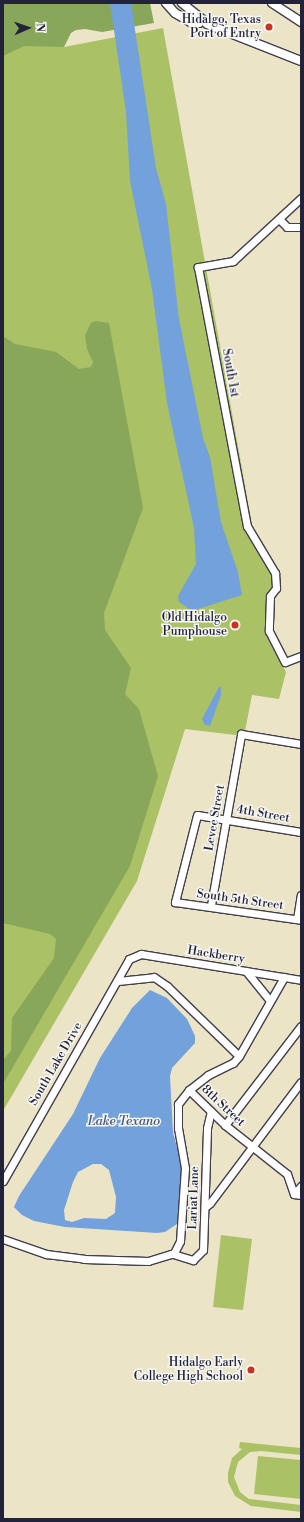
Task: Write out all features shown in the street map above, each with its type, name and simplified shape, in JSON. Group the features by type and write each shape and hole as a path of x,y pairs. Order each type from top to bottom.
{"main road":[{"path":"166,3 175,13 192,24 203,22"},
{"path":"182,3 203,22 301,61"},
{"path":"272,3 301,22"}],"street":[{"name":"South 1st","path":"301,198 233,261 198,267 247,526 275,572 276,588 270,596 269,631 285,662 301,656"},
{"path":"279,219 287,227 301,227"},
{"name":"Levee Street","path":"211,905 241,734 301,744"},
{"name":"4th Street","path":"175,902 197,815 301,832"},
{"path":"299,920 301,895"},
{"name":"South 5th Street","path":"175,902 211,905 299,920"},
{"name":"Hackberry","path":"129,959 141,954 301,980"},
{"name":"South Lake Drive","path":"3,1181 118,981 129,959"},
{"path":"246,971 269,999"},
{"path":"118,981 154,977 167,986 239,1056"},
{"path":"189,1090 208,1075 233,1063 239,1056 269,999 284,977"},
{"path":"226,1125 301,1026"},
{"path":"205,1207 217,1195 251,1146 301,1082"},
{"name":"8th Street","path":"173,1254 180,1241 185,1168 178,1128 178,1104 189,1090 226,1125 287,1174 298,1194"},
{"name":"Lariat Lane","path":"173,1254 187,1260 199,1257 203,1250 207,1128 211,1111"},
{"path":"298,1194 301,1186"},
{"path":"3,1239 46,1254 84,1259 148,1261 173,1254"}],"green space":[{"path":"3,3 53,3 64,47 163,28 253,530 274,565 277,591 268,610 265,631 286,672 279,699 252,695 244,736 185,729 137,881 3,1111"},
{"path":"3,3 150,3 154,23 102,32 85,29 76,30 71,33 64,47 24,46 3,56"},
{"path":"95,321 109,323 143,508 104,613 105,630 131,668 125,694 139,709 158,776 130,866 3,1084 3,1060 11,1051 12,1018 54,958 56,939 50,934 3,923 3,336 15,344 56,352 79,369 91,367 93,362 87,349 85,335 91,323"},
{"path":"221,1235 252,1239 243,1310 213,1307"},
{"path":"240,1442 301,1448 301,1455 261,1451 250,1452 238,1462 234,1477 240,1492 249,1499 301,1505 301,1512 251,1506 235,1496 228,1482 228,1473 232,1458 242,1449 239,1448"},
{"path":"258,1456 301,1460 301,1499 254,1494"}],"water":[{"path":"110,3 131,3 156,168 166,204 179,319 203,438 210,457 221,522 238,572 242,595 192,611 179,602 178,596 196,564 194,528 167,403 152,289 130,181 126,112"},
{"path":"219,687 221,687 221,695 210,726 205,725 202,719"},
{"name":"Lake Texano","path":"150,990 167,998 187,1019 195,1036 195,1043 172,1068 170,1076 173,1133 182,1164 177,1224 165,1232 157,1233 65,1227 34,1221 22,1215 14,1207 19,1196 73,1114 100,1058 132,1008","holes":["93,1164 101,1164 109,1170 116,1197 115,1213 106,1219 84,1218 72,1222 65,1220 64,1210 73,1182 78,1172"]}],"place":[{"name":"Hidalgo, Texas Port of Entry","path":"269,27"},
{"name":"Old Hidalgo Pumphouse","path":"235,625"},
{"name":"Hidalgo Early College High School","path":"251,1370"}]}
